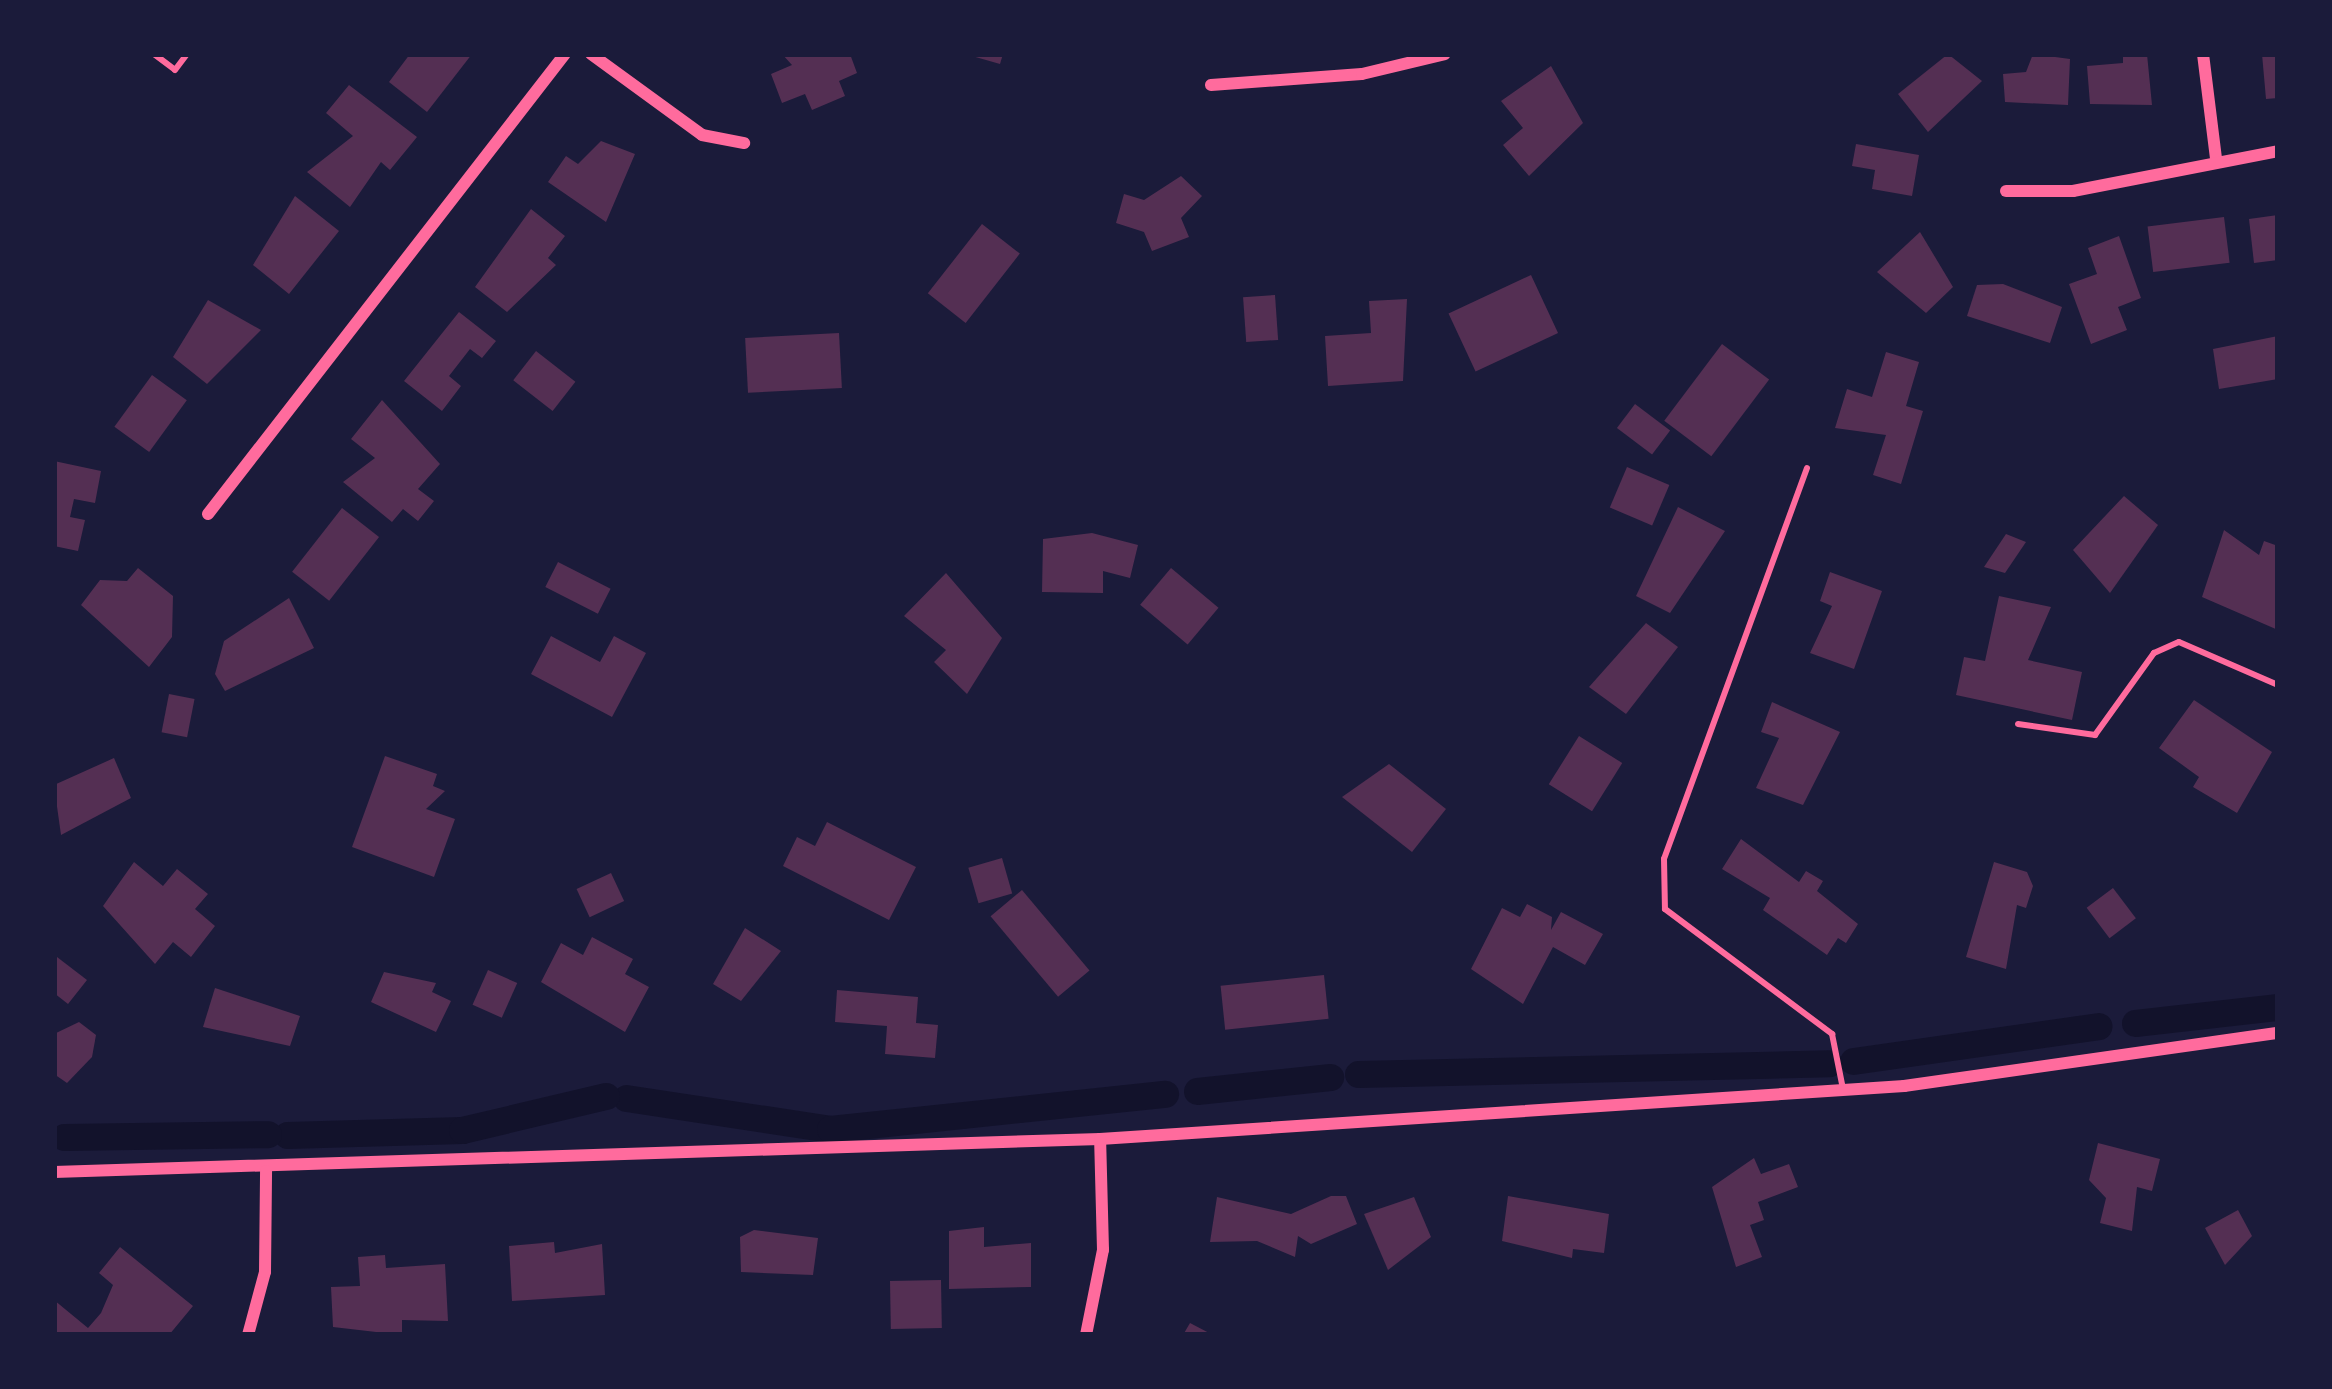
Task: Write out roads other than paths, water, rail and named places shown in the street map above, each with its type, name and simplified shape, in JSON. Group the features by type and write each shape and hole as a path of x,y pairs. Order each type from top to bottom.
{"street":[{"path":"208,514 565,54"},
{"path":"590,54 702,135 744,143"},
{"path":"1211,85 1362,74 1445,54"},
{"path":"2203,54 2216,159"},
{"path":"2006,191 2073,191 2216,159 2278,152"},
{"path":"54,1172 266,1171 600,1149 804,1156 1100,1139 1843,1089 2278,1034"},
{"path":"1086,1335 1103,1250 1100,1139"},
{"path":"248,1335 266,1272 266,1171"}],"lane":[{"path":"154,54 176,70 187,54"},
{"path":"1807,468 1664,859 1664,909 1832,1034 1843,1089"},
{"path":"2018,724 2095,735 2154,653 2179,642 2278,685"}],"waterway":[{"path":"2135,1023 2278,1007"},
{"path":"1853,1061 2099,1026"},
{"path":"1358,1074 1829,1063"},
{"path":"1197,1091 1330,1077"},
{"path":"626,1098 830,1129 1165,1094"},
{"path":"287,1135 462,1130 606,1096"},
{"path":"64,1137 268,1134"}]}
